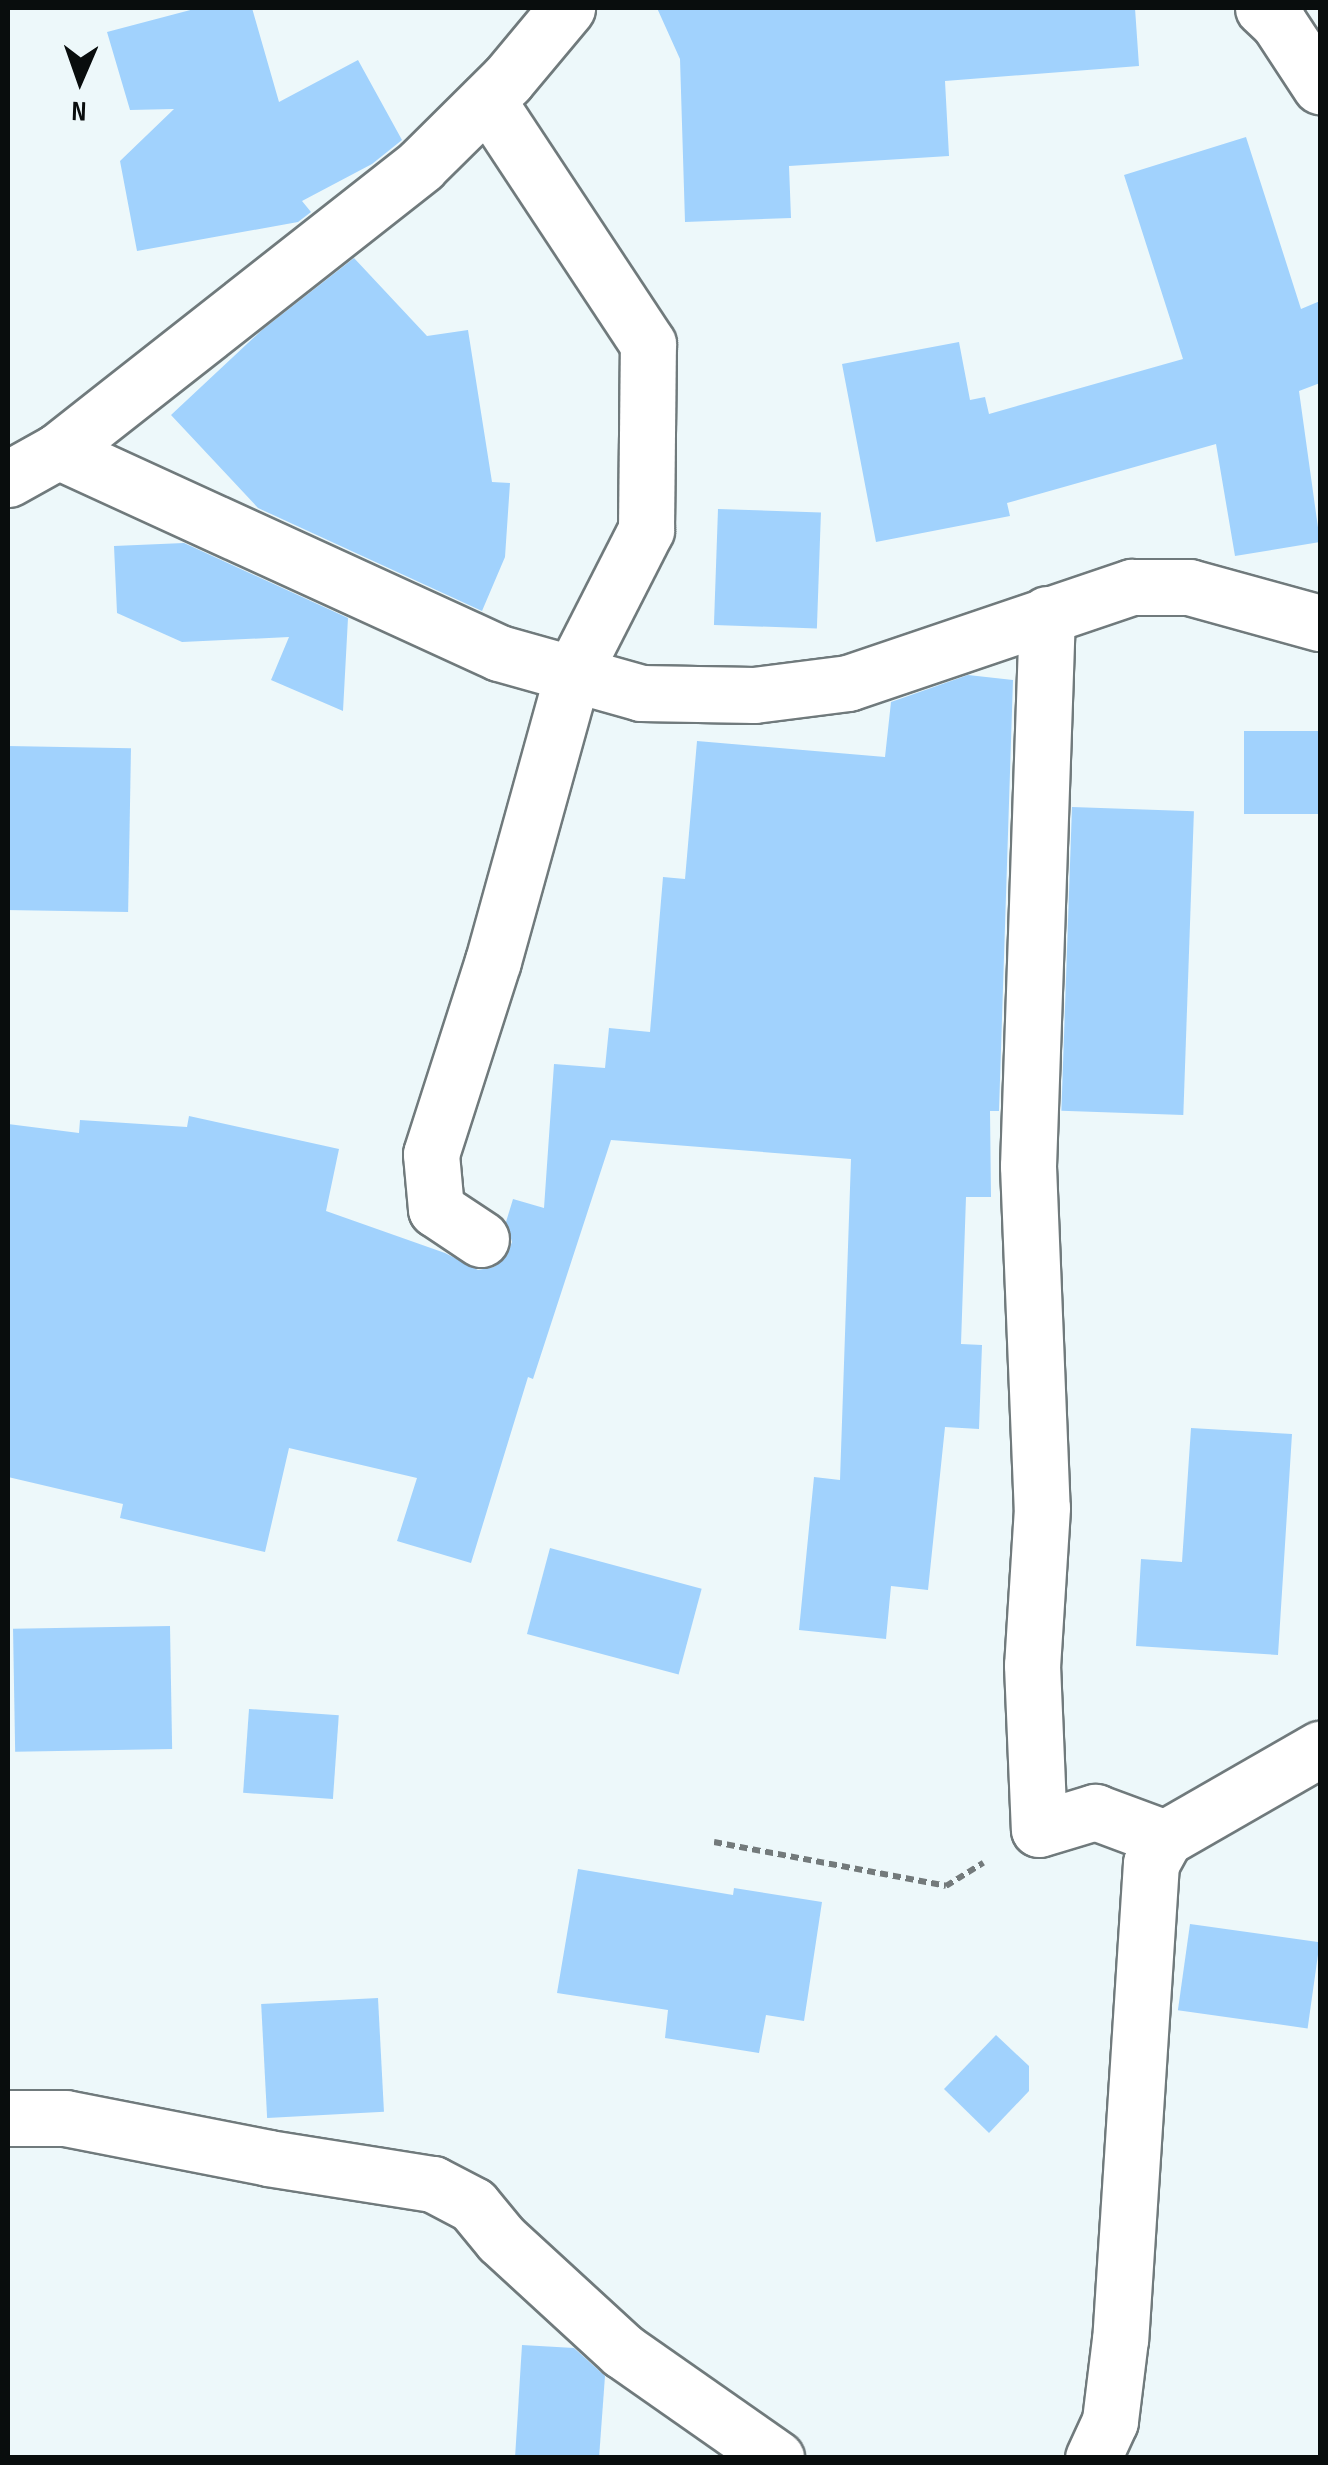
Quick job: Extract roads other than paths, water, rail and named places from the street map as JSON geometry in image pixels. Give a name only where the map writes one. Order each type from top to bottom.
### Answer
[{"type":"street","points":[[8,479],[58,451],[421,165],[488,100],[567,8]]},
{"type":"street","points":[[1272,12],[1320,86]]},
{"type":"street","points":[[481,1239],[436,1210],[432,1154],[493,961],[573,673],[646,530],[648,344],[488,100]]},
{"type":"street","points":[[58,451],[499,654],[641,693],[754,696],[848,683],[1132,587],[1189,587],[1320,624]]},
{"type":"street","points":[[1047,614],[1028,1166],[1042,1508],[1032,1665],[1040,1828],[1095,1812],[1165,1838]]},
{"type":"street","points":[[1093,2458],[1110,2421],[1120,2339],[1151,1863],[1165,1838],[1320,1749]]},
{"type":"street","points":[[8,2118],[65,2118],[268,2158],[433,2184],[473,2205],[501,2240],[623,2351],[776,2458]]}]
